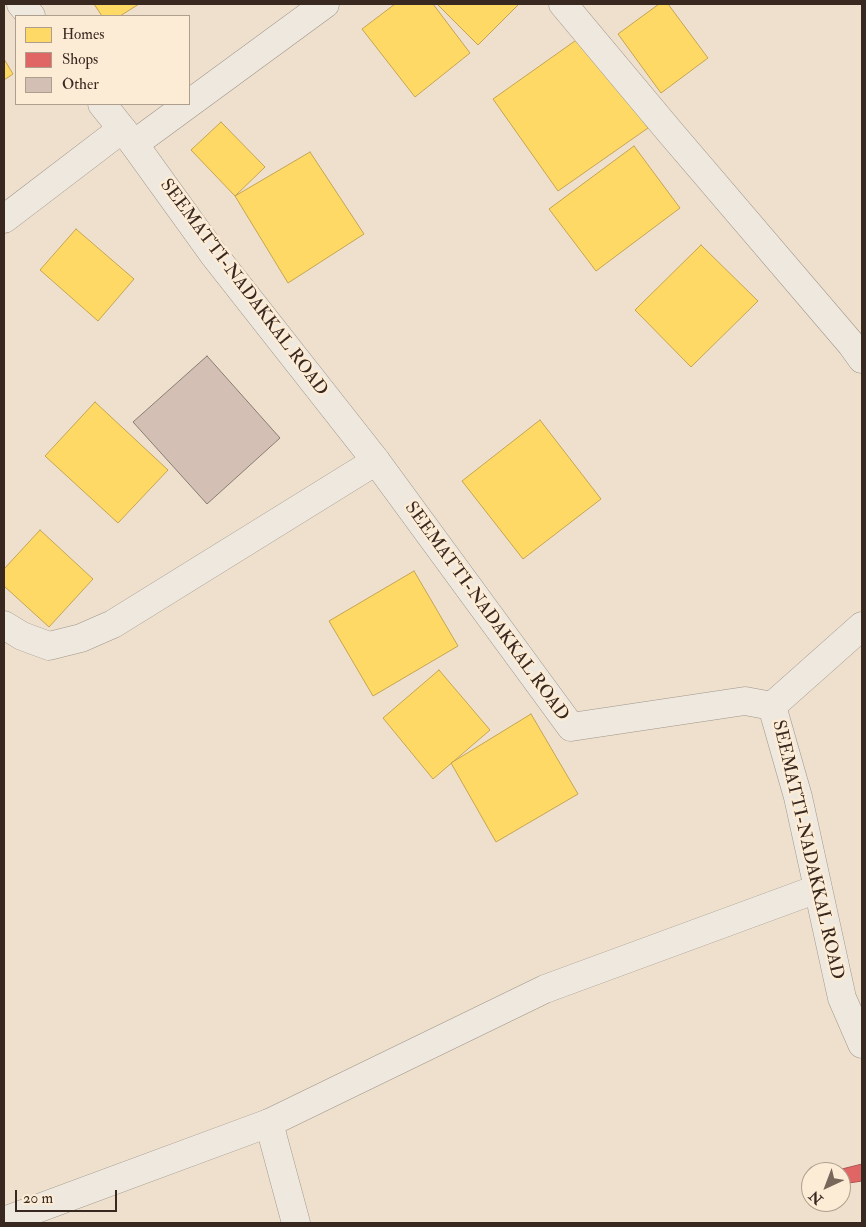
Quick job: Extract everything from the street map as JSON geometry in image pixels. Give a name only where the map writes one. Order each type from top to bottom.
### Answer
[{"type":"street","points":[[21,4],[30,15]]},
{"type":"street","points":[[190,94],[325,4]]},
{"type":"street","points":[[563,4],[862,359]]},
{"type":"street","name":"SEEMATTI-NADAKKAL ROAD","points":[[103,105],[128,136],[214,255],[376,461],[570,727],[745,701],[772,706],[798,797],[842,998],[862,1044]]},
{"type":"street","points":[[4,218],[174,105]]},
{"type":"street","points":[[4,625],[22,636],[48,646],[81,638],[113,624],[376,461]]},
{"type":"street","points":[[772,706],[862,626]]},
{"type":"street","points":[[4,1221],[269,1123],[545,989],[817,889]]},
{"type":"street","points":[[269,1123],[296,1223]]},
{"type":"building: Homes","points":[[94,4],[139,4],[122,15],[101,15]]},
{"type":"building: Homes","points":[[395,4],[433,4],[470,53],[415,97],[362,29]]},
{"type":"building: Homes","points":[[437,4],[519,4],[478,45]]},
{"type":"building: Homes","points":[[659,4],[668,4],[708,58],[661,93],[618,34]]},
{"type":"building: Homes","points":[[582,36],[648,128],[558,191],[493,99]]},
{"type":"building: Homes","points":[[4,59],[13,74],[4,80]]},
{"type":"building: Homes","points":[[221,122],[265,167],[235,196],[191,150]]},
{"type":"building: Homes","points":[[634,146],[680,208],[596,271],[549,209]]},
{"type":"building: Homes","points":[[310,152],[364,234],[288,283],[235,196]]},
{"type":"building: Homes","points":[[76,229],[134,279],[98,321],[40,270]]},
{"type":"building: Homes","points":[[701,245],[758,301],[691,367],[635,310]]},
{"type":"building: Homes","points":[[95,402],[168,470],[118,523],[45,456]]},
{"type":"building: Homes","points":[[540,420],[601,499],[523,559],[462,481]]},
{"type":"building: Homes","points":[[40,530],[93,579],[49,627],[4,586],[4,569]]},
{"type":"building: Homes","points":[[414,571],[458,646],[373,696],[329,621]]},
{"type":"building: Homes","points":[[439,670],[490,730],[433,779],[383,718]]},
{"type":"building: Homes","points":[[531,714],[578,794],[496,842],[451,763]]},
{"type":"building: Shops","points":[[862,1164],[862,1181],[851,1183],[851,1167]]},
{"type":"building: Other","points":[[207,356],[280,438],[207,504],[133,422]]}]
